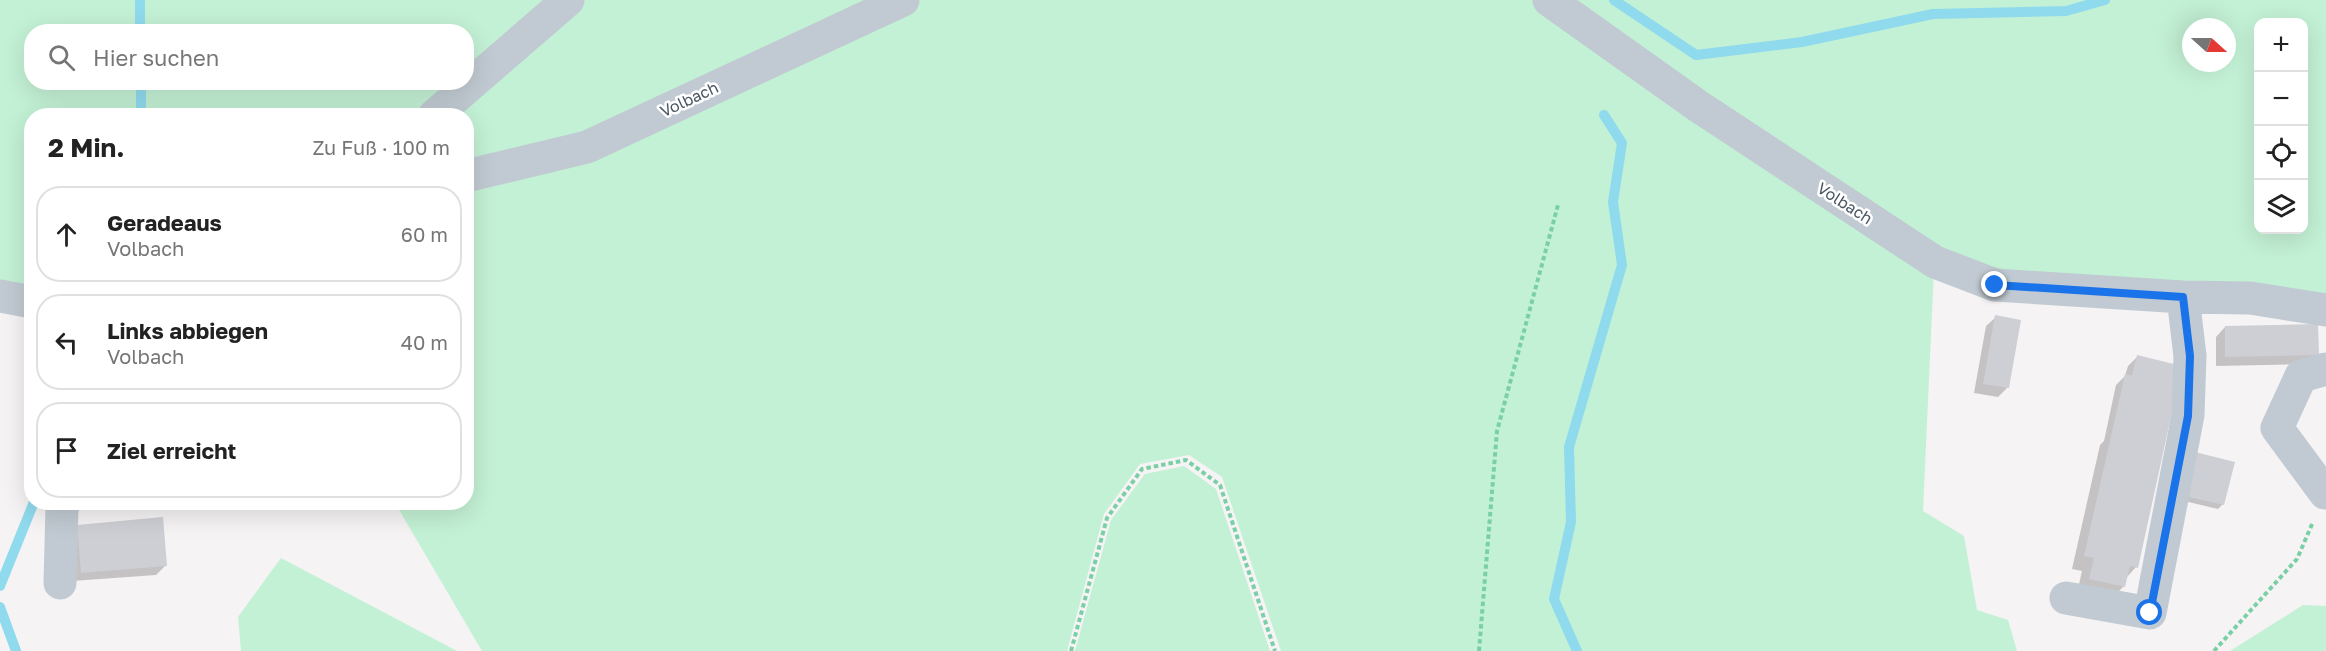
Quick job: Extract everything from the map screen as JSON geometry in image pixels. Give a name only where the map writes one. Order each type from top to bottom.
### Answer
[{"type":"street","points":[[474,82],[568,0]]},
{"type":"street","name":"Volbach","points":[[474,174],[587,147],[903,0]]},
{"type":"street","name":"Volbach","points":[[1549,0],[1698,106],[1935,262],[1995,285],[2183,297],[2250,298],[2326,310]]},
{"type":"street","points":[[444,108],[465,90]]},
{"type":"street","points":[[0,296],[24,300]]},
{"type":"street","points":[[2066,598],[2150,613],[2188,416],[2190,356],[2183,297]]},
{"type":"street","points":[[2325,493],[2277,428],[2301,376],[2326,369]]},
{"type":"street","points":[[60,583],[62,510]]},
{"type":"path","points":[[1479,651],[1497,431],[1558,205]]},
{"type":"path","points":[[1071,651],[1107,518],[1142,469],[1186,460],[1220,485],[1275,651]]},
{"type":"path","points":[[2214,651],[2297,559],[2325,493]]},
{"type":"green space","points":[[0,0],[559,0],[474,75],[474,24],[24,24],[24,90],[456,90],[434,108],[24,108],[24,295],[0,290]]},
{"type":"green space","points":[[578,0],[888,0],[583,140],[474,169],[474,108],[453,108]]},
{"type":"green space","points":[[914,0],[1544,0],[1934,269],[1923,511],[1964,536],[1977,610],[2008,620],[2017,651],[1281,651],[1222,477],[1189,455],[1140,464],[1104,514],[1067,651],[482,651],[399,510],[474,510],[474,178]]},
{"type":"green space","points":[[1558,0],[2326,0],[2326,303],[1994,278],[1939,252]]},
{"type":"green space","points":[[1184,466],[1216,489],[1270,651],[1075,651],[1111,520],[1145,474]]},
{"type":"green space","points":[[281,558],[457,651],[241,651],[238,617]]},
{"type":"green space","points":[[2303,605],[2326,606],[2326,651],[2230,651]]},
{"type":"building","points":[[1995,315],[2021,320],[2009,388],[1983,384]]},
{"type":"building","points":[[2318,324],[2319,355],[2225,357],[2225,326]]},
{"type":"building","points":[[2137,355],[2182,366],[2138,568],[2130,566],[2125,587],[2089,579],[2094,558],[2084,556],[2125,374],[2132,375]]},
{"type":"building","points":[[2195,452],[2235,462],[2224,505],[2184,496]]},
{"type":"building","points":[[163,517],[167,566],[81,573],[77,525]]},
{"type":"waterway","points":[[140,0],[140,24]]},
{"type":"waterway","points":[[1614,0],[1696,55],[1802,42],[1933,14],[2066,11],[2105,0]]},
{"type":"waterway","points":[[141,90],[141,108]]},
{"type":"waterway","points":[[1577,651],[1554,599],[1571,522],[1569,447],[1622,265],[1613,202],[1622,143],[1604,115]]},
{"type":"waterway","points":[[0,586],[31,510]]},
{"type":"waterway","points":[[0,607],[16,651]]},
{"type":"route","points":[[1995,285],[2183,297],[2190,356],[2188,416],[2150,613]]}]
